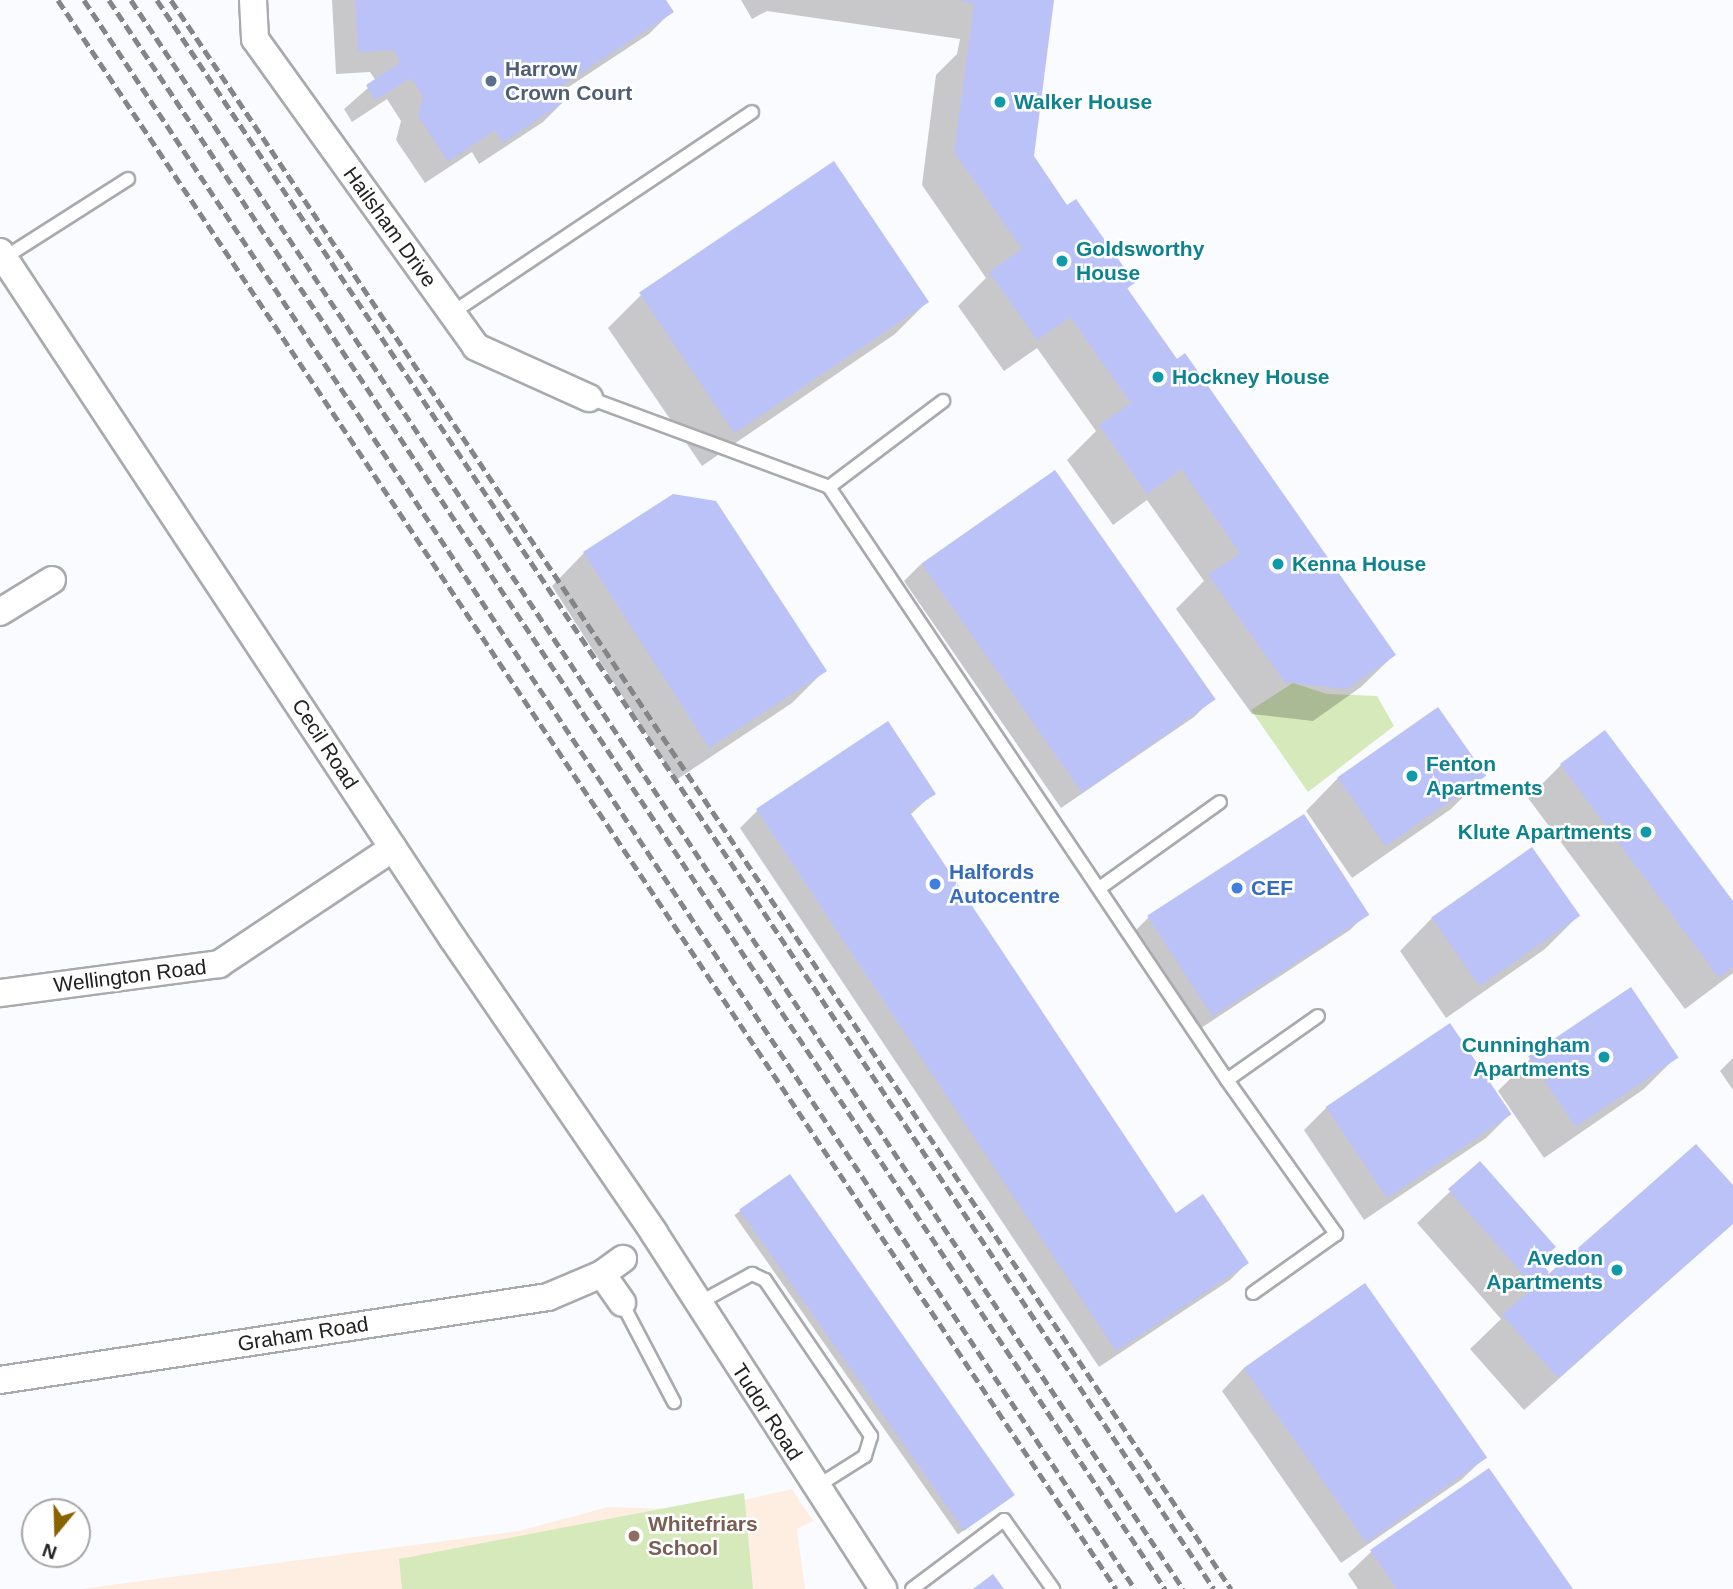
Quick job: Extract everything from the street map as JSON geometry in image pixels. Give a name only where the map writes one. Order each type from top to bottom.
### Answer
[{"type":"street","name":"Hailsham Drive","points":[[253,0],[255,39],[476,346],[589,398]]},
{"type":"street","name":"Cecil Road","points":[[2,255],[393,848],[654,1233]]},
{"type":"street","points":[[0,612],[52,580]]},
{"type":"street","name":"Wellington Road","points":[[0,993],[219,964],[393,848]]},
{"type":"street","name":"Tudor Road","points":[[654,1233],[696,1304],[883,1589]]},
{"type":"street","name":"Graham Road","points":[[0,1380],[535,1299],[602,1274],[623,1259]]},
{"type":"street","points":[[602,1274],[622,1303]]},
{"type":"lane","points":[[452,313],[752,112]]},
{"type":"lane","points":[[2,255],[128,179]]},
{"type":"lane","points":[[589,398],[829,487],[1101,887],[1227,1080],[1336,1234],[1253,1293]]},
{"type":"lane","points":[[829,487],[943,401]]},
{"type":"lane","points":[[1101,887],[1220,802]]},
{"type":"lane","points":[[1227,1080],[1318,1016]]},
{"type":"lane","points":[[696,1304],[752,1274],[765,1280],[871,1436],[865,1456],[816,1488]]},
{"type":"lane","points":[[622,1303],[674,1402]]},
{"type":"lane","points":[[912,1589],[1004,1520],[1053,1589]]},
{"type":"shaded area","name":"Whitefriars School","points":[[792,1489],[813,1521],[797,1529],[805,1589],[81,1589],[519,1531],[608,1507],[700,1510]]},
{"type":"green space","points":[[1293,683],[1327,694],[1377,696],[1394,726],[1308,792],[1251,710]]},
{"type":"green space","name":"Whitefriars School","points":[[744,1493],[753,1589],[402,1589],[399,1559]]},
{"type":"building","name":"Harrow Crown Court","points":[[355,0],[666,0],[674,12],[560,87],[568,99],[503,143],[495,130],[448,162],[418,116],[423,97],[411,78],[375,100],[366,85],[401,62],[393,50],[358,52]]},
{"type":"building","points":[[959,0],[1054,0],[1034,156],[1067,205],[1076,199],[1135,283],[1127,288],[1177,359],[1185,353],[1396,655],[1347,689],[1285,682],[1208,575],[1240,553],[1181,469],[1147,494],[1099,425],[1131,403],[1070,317],[1037,340],[989,272],[1022,249],[954,152],[974,4]]},
{"type":"building","points":[[834,161],[929,302],[734,433],[639,292]]},
{"type":"building","points":[[1055,470],[1216,699],[1082,793],[921,563]]},
{"type":"building","points":[[673,494],[716,501],[827,671],[709,748],[583,552]]},
{"type":"building","name":"Fenton Apartments","points":[[1438,707],[1486,776],[1385,846],[1337,778]]},
{"type":"building","points":[[888,721],[936,794],[909,811],[1176,1213],[1203,1194],[1249,1263],[1116,1351],[756,809]]},
{"type":"building","name":"Klute Apartments","points":[[1605,730],[1733,901],[1733,967],[1719,978],[1560,764]]},
{"type":"building","points":[[1304,814],[1369,915],[1213,1016],[1147,916]]},
{"type":"building","points":[[1532,847],[1580,916],[1479,986],[1431,918]]},
{"type":"building","name":"Cunningham Apartments","points":[[1631,987],[1679,1057],[1576,1127],[1528,1056]]},
{"type":"building","points":[[1450,1023],[1512,1114],[1387,1198],[1326,1107]]},
{"type":"building","name":"Avedon Apartments","points":[[1696,1144],[1733,1185],[1733,1224],[1558,1378],[1502,1315]]},
{"type":"building","points":[[1480,1161],[1556,1247],[1539,1261],[1549,1272],[1533,1286],[1448,1189]]},
{"type":"building","points":[[790,1174],[1015,1495],[964,1531],[739,1210]]},
{"type":"building","points":[[1365,1283],[1487,1457],[1366,1542],[1244,1368]]},
{"type":"building","points":[[1489,1468],[1573,1589],[1397,1589],[1370,1550]]},
{"type":"building","points":[[993,1574],[1004,1589],[973,1589]]},
{"type":"railway","points":[[58,0],[1116,1589]]},
{"type":"railway","points":[[84,0],[1135,1589]]},
{"type":"railway","points":[[109,0],[1165,1589]]},
{"type":"railway","points":[[131,0],[1183,1589]]},
{"type":"railway","points":[[157,0],[1214,1589]]},
{"type":"railway","points":[[171,0],[1231,1589]]},
{"type":"place","name":"Harrow Crown Court","points":[[491,81]]},
{"type":"place","name":"Walker House","points":[[1000,102]]},
{"type":"place","name":"Goldsworthy House","points":[[1062,261]]},
{"type":"place","name":"Hockney House","points":[[1158,377]]},
{"type":"place","name":"Kenna House","points":[[1278,564]]},
{"type":"place","name":"Fenton Apartments","points":[[1412,776]]},
{"type":"place","name":"Klute Apartments","points":[[1646,832]]},
{"type":"place","name":"Halfords Autocentre","points":[[935,884]]},
{"type":"place","name":"CEF","points":[[1237,888]]},
{"type":"place","name":"Cunningham Apartments","points":[[1604,1057]]},
{"type":"place","name":"Avedon Apartments","points":[[1617,1270]]},
{"type":"place","name":"Whitefriars School","points":[[634,1536]]}]
